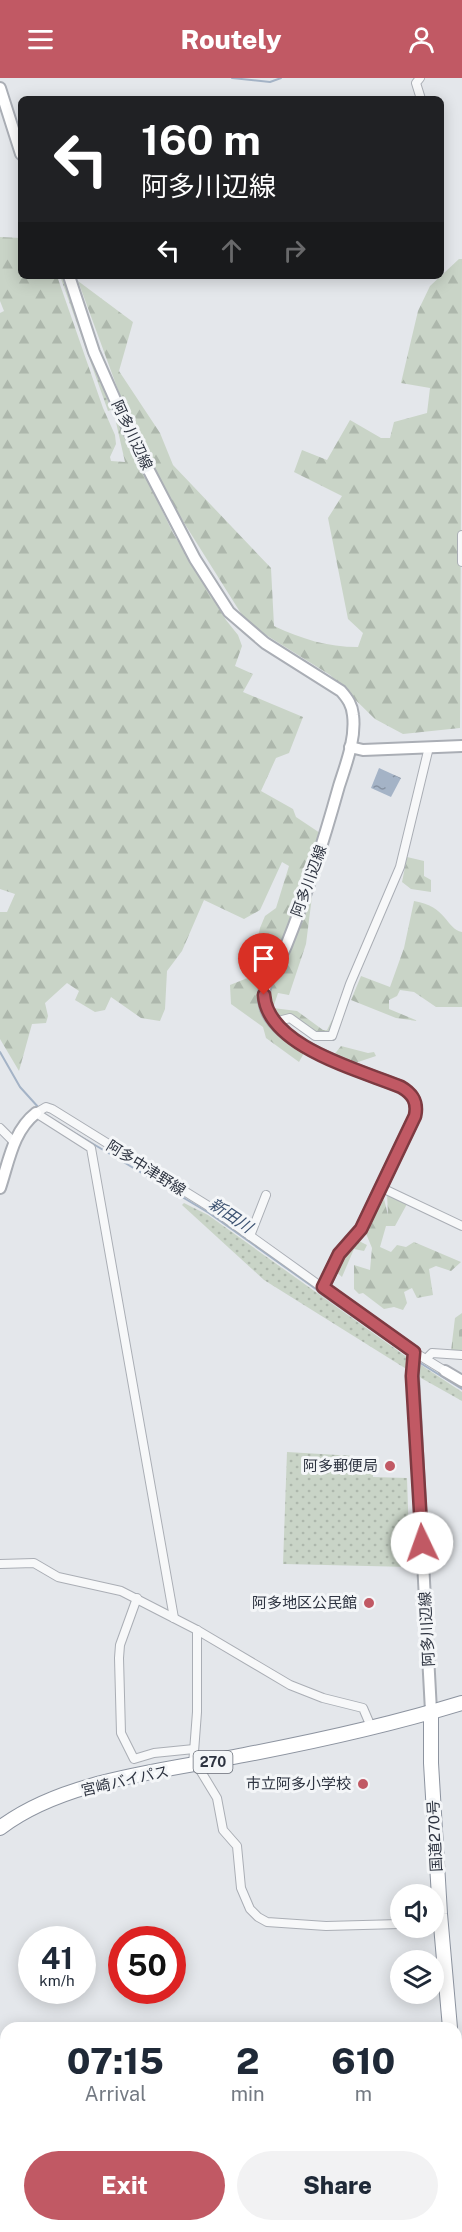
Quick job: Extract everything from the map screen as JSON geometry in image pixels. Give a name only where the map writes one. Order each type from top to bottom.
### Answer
[{"type":"highway","name":"270","points":[[431,1711],[462,1703]]},
{"type":"highway","name":"宮崎バイパス","points":[[0,1828],[31,1809],[68,1794],[195,1765],[372,1729],[431,1711]]},
{"type":"highway","name":"国道270号","points":[[431,1711],[436,1884]]},
{"type":"highway","name":"国道270号","points":[[439,1938],[449,2022]]},
{"type":"main road","points":[[0,88],[18,134]]},
{"type":"main road","name":"阿多川辺線","points":[[70,279],[94,352],[132,438],[195,559],[229,612],[265,643],[341,692],[350,701],[354,716],[351,747],[323,843],[285,948],[265,988],[266,1009],[274,1022]]},
{"type":"main road","points":[[351,747],[363,750],[462,746]]},
{"type":"main road","points":[[274,1022],[309,1050],[401,1087],[414,1098],[415,1116],[382,1188],[361,1229],[339,1254],[323,1287],[414,1356]]},
{"type":"main road","points":[[0,1188],[14,1142],[28,1119],[40,1111]]},
{"type":"main road","name":"阿多川辺線","points":[[414,1356],[431,1711]]},
{"type":"main road","points":[[445,1371],[462,1381]]},
{"type":"street","points":[[420,78],[416,83],[420,96]]},
{"type":"street","points":[[462,535],[462,562]]},
{"type":"street","points":[[274,1022],[290,1018],[315,1036],[332,1036],[346,1002],[350,984],[396,878],[429,747]]},
{"type":"street","name":"阿多中津野線","points":[[40,1111],[52,1109],[210,1207],[323,1287]]},
{"type":"street","points":[[40,1111],[91,1148],[174,1618]]},
{"type":"street","points":[[0,1128],[14,1142]]},
{"type":"street","points":[[382,1188],[462,1226]]},
{"type":"street","points":[[250,1236],[266,1195]]},
{"type":"street","points":[[426,1359],[432,1353],[462,1355]]},
{"type":"street","points":[[414,1356],[426,1359],[445,1371]]},
{"type":"street","points":[[0,1564],[34,1563],[58,1577],[102,1585],[136,1598],[306,1692],[363,1708],[372,1729]]},
{"type":"street","points":[[136,1598],[120,1645],[121,1733],[134,1759],[154,1753],[194,1749]]},
{"type":"street","points":[[197,1630],[195,1765],[217,1798],[223,1830],[237,1846],[241,1888],[250,1909],[267,1922],[327,1926],[390,1924]]},
{"type":"green space","points":[[0,237],[18,238],[18,279],[58,279],[103,408],[115,435],[116,444],[110,457],[111,461],[125,462],[113,409],[173,533],[226,620],[238,635],[242,646],[235,666],[253,674],[243,692],[303,717],[289,753],[276,758],[261,791],[293,809],[296,817],[320,833],[306,944],[289,995],[278,993],[273,1008],[297,1011],[323,1030],[327,1030],[332,1020],[335,1022],[330,1035],[314,1031],[291,1015],[275,1017],[272,1026],[304,1053],[299,1062],[266,1038],[263,1027],[231,1004],[230,985],[250,977],[260,928],[265,916],[276,908],[289,866],[282,862],[260,910],[244,919],[204,900],[182,951],[167,971],[165,1009],[160,1021],[141,1018],[111,997],[105,1010],[95,1012],[75,1000],[79,991],[67,983],[45,1003],[48,1016],[46,1023],[32,1024],[19,1071],[0,1039],[0,912],[7,912],[15,894],[0,889],[0,313],[4,311],[0,301]]},
{"type":"green space","points":[[459,259],[462,259],[460,728],[403,734],[375,719],[330,675],[247,623],[159,483],[125,409],[78,281],[133,322],[119,371],[160,433],[173,465],[271,568],[274,626],[315,641],[336,646],[358,647],[363,633],[348,619],[328,518],[342,496],[294,472],[302,450],[327,460],[350,420],[381,438],[390,438],[394,422],[427,413],[430,388],[401,383],[418,311],[430,286],[438,279],[444,279],[444,273]]},
{"type":"green space","points":[[61,279],[67,279],[111,410],[108,411]]},
{"type":"green space","points":[[407,857],[424,861],[424,876],[431,880],[431,892],[411,889],[402,882]]},
{"type":"green space","points":[[414,901],[433,908],[452,927],[462,932],[462,1007],[436,1007],[414,992],[400,990],[397,996],[389,1000],[389,1009],[418,1021],[396,1018],[351,1000],[361,976],[390,987],[404,948]]},
{"type":"green space","points":[[341,1046],[368,1053],[374,1052],[376,1056],[355,1063],[333,1056]]},
{"type":"green space","points":[[387,1193],[407,1204],[395,1226],[386,1226],[380,1247],[391,1252],[397,1245],[406,1247],[414,1242],[461,1262],[451,1271],[436,1266],[429,1269],[433,1295],[417,1298],[412,1288],[404,1292],[407,1303],[403,1310],[394,1307],[384,1309],[354,1289],[354,1265],[370,1270],[372,1248],[365,1231],[384,1199],[388,1215]]},
{"type":"green space","points":[[184,1203],[208,1215],[408,1358],[408,1370],[264,1280],[182,1205]]},
{"type":"green space","points":[[357,1240],[367,1245],[364,1251],[354,1249],[342,1277],[334,1270],[342,1255]]},
{"type":"green space","points":[[462,1313],[462,1352],[451,1351],[455,1318]]},
{"type":"green space","points":[[418,1363],[462,1392],[462,1401],[421,1378],[417,1372]]},
{"type":"green space","points":[[287,1452],[372,1457],[373,1477],[407,1478],[410,1567],[283,1564]]},
{"type":"water","points":[[379,768],[401,778],[391,797],[371,788]]},
{"type":"waterway","points":[[232,78],[270,82],[281,78]]},
{"type":"waterway","name":"新田川","points":[[0,1052],[20,1087],[39,1108]]},
{"type":"waterway","name":"新田川","points":[[58,1123],[209,1213],[361,1321]]},
{"type":"waterway","name":"新田川","points":[[396,1345],[410,1356]]},
{"type":"waterway","name":"新田川","points":[[417,1361],[462,1389]]},
{"type":"place","name":"阿多郵便局","points":[[390,1466]]},
{"type":"place","name":"阿多地区公民館","points":[[369,1603]]},
{"type":"place","name":"市立阿多小学校","points":[[363,1784]]},
{"type":"route","points":[[264,995],[266,1009],[274,1022],[309,1050],[401,1087],[414,1098],[415,1116],[382,1188],[361,1229],[339,1254],[323,1287],[414,1352],[412,1376],[422,1543]]}]
